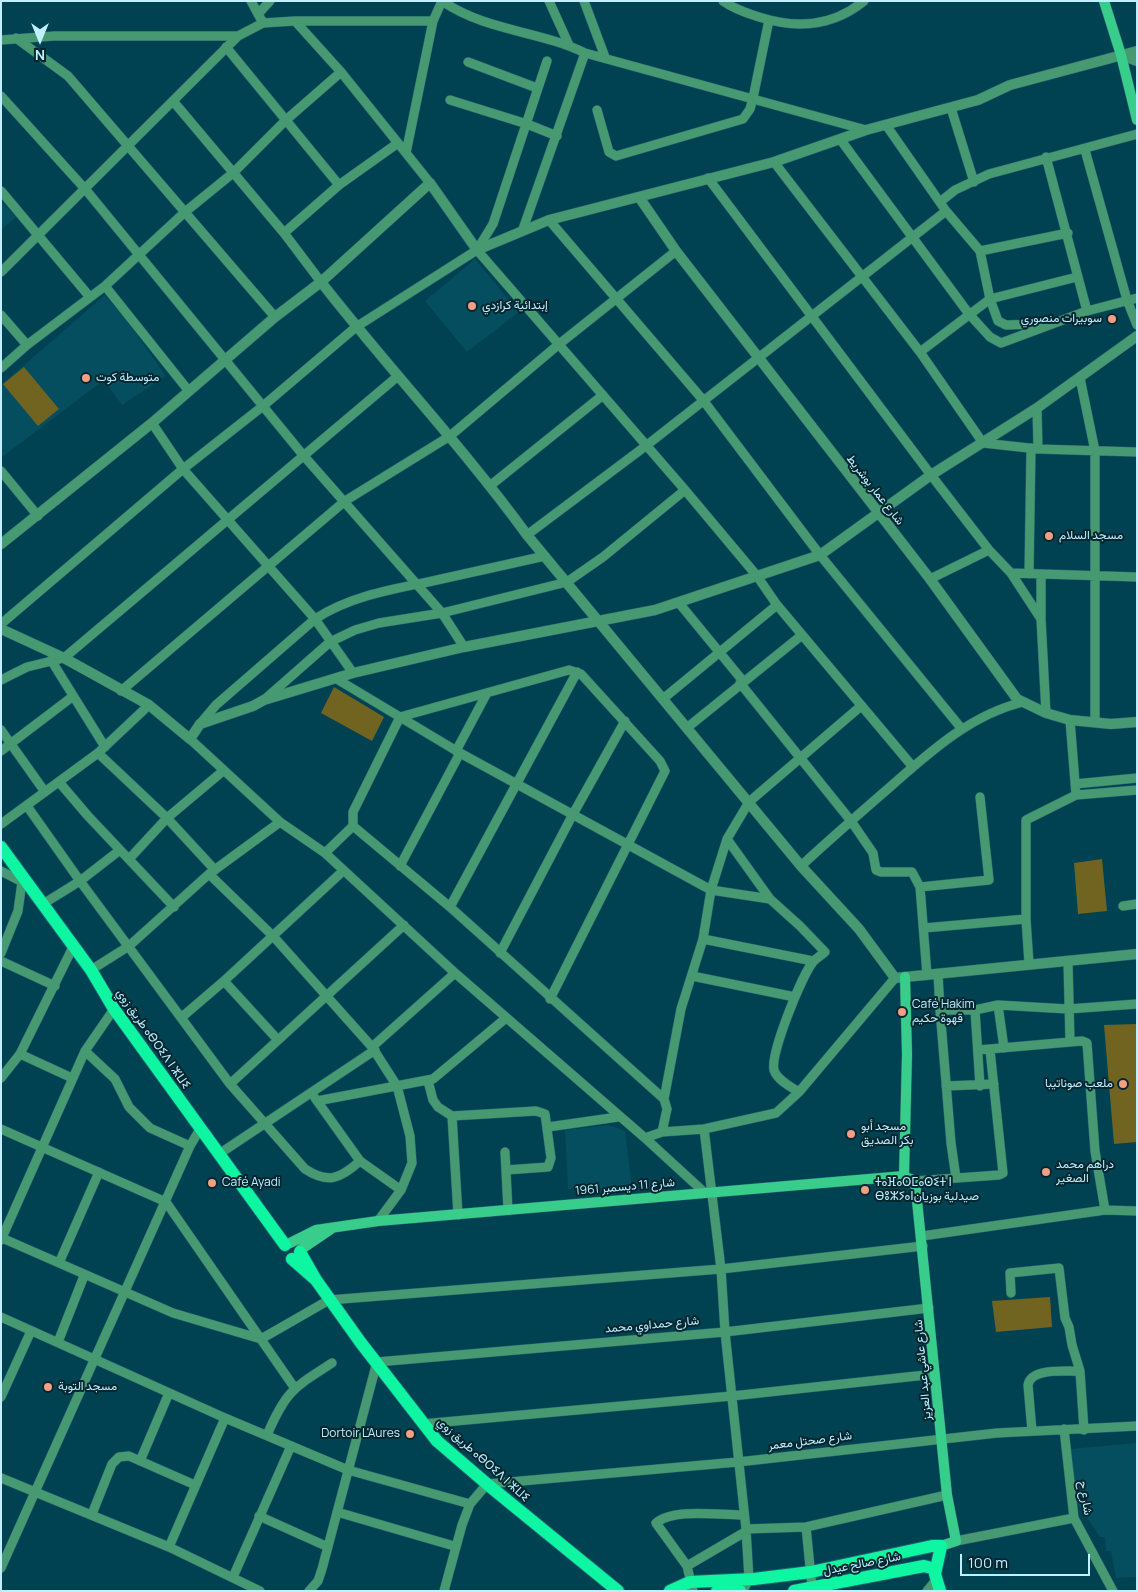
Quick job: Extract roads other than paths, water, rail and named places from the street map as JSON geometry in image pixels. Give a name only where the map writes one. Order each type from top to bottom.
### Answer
[{"type":"main road","points":[[1104,1],[1135,101],[1137,120]]},
{"type":"main road","name":"طريق زوي ⴰⴱⵔⵉⴷ ⵏ ⵣⵡⵉ","points":[[1,847],[25,884],[43,904],[91,970],[114,1009],[200,1128],[316,1280],[422,1424],[437,1441],[486,1484],[618,1591]]},
{"type":"main road","points":[[900,978],[907,1054],[904,1176]]},
{"type":"main road","name":"شارع 11 ديسمبر 1961","points":[[293,1250],[336,1226],[378,1220],[458,1215],[904,1176],[915,1181]]},
{"type":"main road","name":"شارع عاشي عبد العزيز","points":[[915,1181],[930,1308],[947,1495],[956,1541]]},
{"type":"main road","points":[[670,1591],[691,1586],[811,1572],[920,1548],[940,1546],[956,1541]]},
{"type":"main road","points":[[937,1580],[940,1546]]},
{"type":"main road","name":"شارع صالح عيدل","points":[[794,1591],[924,1566],[937,1580]]},
{"type":"main road","points":[[717,1591],[741,1591]]},
{"type":"street","points":[[251,1],[263,23]]},
{"type":"street","points":[[258,14],[270,1]]},
{"type":"street","points":[[406,153],[433,21],[442,1],[469,18],[568,45],[585,53],[866,130]]},
{"type":"street","points":[[549,1],[568,45]]},
{"type":"street","points":[[584,1],[605,57]]},
{"type":"street","points":[[723,1],[744,12],[769,20],[804,25],[840,18],[864,1]]},
{"type":"street","points":[[598,110],[606,147],[609,152],[616,156],[743,119],[750,109],[753,98],[769,20]]},
{"type":"street","points":[[1,272],[86,190],[238,36],[263,23],[295,21],[433,21]]},
{"type":"street","points":[[295,21],[342,72],[430,183],[477,250],[686,490],[757,576],[777,605],[913,767]]},
{"type":"street","points":[[1,40],[16,38],[238,36]]},
{"type":"street","points":[[16,38],[68,76],[130,145],[275,317]]},
{"type":"street","points":[[226,47],[339,185]]},
{"type":"street","points":[[1,624],[183,469],[263,406],[356,327],[477,250],[549,220],[774,162],[866,130],[978,100],[1010,85],[1137,51]]},
{"type":"street","points":[[524,229],[585,53]]},
{"type":"street","points":[[1121,55],[1137,62]]},
{"type":"street","points":[[477,250],[494,224],[547,61]]},
{"type":"street","points":[[468,62],[537,88]]},
{"type":"street","points":[[1,368],[89,296],[105,286],[185,212],[233,173],[286,120],[342,72]]},
{"type":"street","points":[[1,96],[86,190],[303,455],[442,613],[464,647]]},
{"type":"street","points":[[450,100],[527,124],[557,136]]},
{"type":"street","points":[[173,101],[284,233],[356,327],[491,485],[527,535],[597,620],[664,698],[801,866],[859,928],[900,978]]},
{"type":"street","points":[[951,108],[974,182]]},
{"type":"street","points":[[886,125],[946,211],[980,252],[990,299],[998,321],[1002,324],[1028,325],[1058,320]]},
{"type":"street","points":[[940,202],[955,190],[989,174],[1046,157],[1085,150],[1137,134]]},
{"type":"street","points":[[840,139],[969,314],[990,337],[1001,343]]},
{"type":"street","points":[[284,233],[339,185],[398,143]]},
{"type":"street","points":[[1085,150],[1127,300],[1137,325]]},
{"type":"street","points":[[1046,157],[1068,233],[1077,277],[1087,311]]},
{"type":"street","points":[[774,162],[920,352],[983,443],[1035,448],[1137,452]]},
{"type":"street","points":[[708,178],[810,317],[930,474],[989,550],[1011,573],[1041,619]]},
{"type":"street","points":[[1,544],[152,423],[275,317],[321,282],[430,183]]},
{"type":"street","points":[[1,191],[89,296]]},
{"type":"street","name":"شارع عمار بوشريط","points":[[639,197],[676,252],[930,579],[1017,699],[1046,713],[1070,720],[1111,724],[1137,722]]},
{"type":"street","points":[[527,535],[648,445],[946,211]]},
{"type":"street","points":[[549,220],[703,400],[820,555],[961,728]]},
{"type":"street","points":[[980,252],[1068,233]]},
{"type":"street","points":[[121,691],[345,501],[450,436],[558,345],[676,252]]},
{"type":"street","points":[[920,352],[990,299],[1077,277]]},
{"type":"street","points":[[105,286],[188,390]]},
{"type":"street","points":[[1001,343],[1058,320],[1137,298]]},
{"type":"street","points":[[1,315],[27,345]]},
{"type":"street","points":[[1001,343],[1002,324]]},
{"type":"street","points":[[200,724],[264,700],[353,673],[464,647],[624,616],[680,603],[820,555],[930,474],[1037,408],[1137,336]]},
{"type":"street","points":[[1,680],[27,667],[64,658],[398,376]]},
{"type":"street","points":[[1080,378],[1096,451],[1094,577],[1095,721]]},
{"type":"street","points":[[491,485],[603,395]]},
{"type":"street","points":[[1029,574],[1037,408]]},
{"type":"street","points":[[152,423],[183,469],[315,619],[353,673]]},
{"type":"street","points":[[1,471],[38,516]]},
{"type":"street","points":[[264,700],[330,642],[364,627],[442,613],[567,582],[603,557],[686,490]]},
{"type":"street","points":[[930,579],[989,550]]},
{"type":"street","points":[[190,739],[216,705],[315,619],[352,600],[545,556]]},
{"type":"street","points":[[1011,573],[1137,577]]},
{"type":"street","points":[[1041,574],[1041,619],[1046,713]]},
{"type":"street","points":[[680,603],[720,652],[800,758],[851,820],[873,853],[876,870],[881,872],[912,872],[920,888],[924,928],[940,1010],[956,1178]]},
{"type":"street","points":[[664,698],[777,605]]},
{"type":"street","points":[[1,629],[64,658],[149,705],[190,739],[280,822],[325,853],[455,973],[708,1193]]},
{"type":"street","points":[[688,727],[802,635]]},
{"type":"street","points":[[51,660],[101,750],[167,818],[212,872],[273,936],[373,1048],[397,1086],[410,1136],[413,1156],[409,1172],[401,1190],[378,1220]]},
{"type":"street","points":[[550,999],[629,846],[665,771],[660,761],[586,678],[577,672],[569,670],[430,707],[400,717],[353,812],[351,821],[353,826],[450,907],[550,999],[664,1099]]},
{"type":"street","points":[[450,907],[577,672]]},
{"type":"street","points":[[335,678],[458,752],[572,816],[711,890],[770,899]]},
{"type":"street","points":[[400,866],[487,693]]},
{"type":"street","points":[[1,751],[72,697]]},
{"type":"street","points":[[801,866],[851,820],[961,728],[1003,707],[1023,702]]},
{"type":"street","points":[[1,824],[101,750],[149,705]]},
{"type":"street","points":[[662,1132],[667,1110],[664,1099],[681,1009],[703,939],[711,890],[727,839],[749,802],[861,706]]},
{"type":"street","points":[[1070,720],[1076,795]]},
{"type":"street","points":[[500,953],[572,816],[625,721]]},
{"type":"street","points":[[1,730],[45,792]]},
{"type":"street","points":[[130,858],[167,818],[223,771]]},
{"type":"street","points":[[1075,784],[1137,778]]},
{"type":"street","points":[[59,782],[174,907]]},
{"type":"street","points":[[1029,964],[1026,920],[1026,820],[1076,795],[1137,790]]},
{"type":"street","points":[[920,888],[989,880],[980,797]]},
{"type":"street","points":[[27,806],[230,1084],[305,1169],[315,1176],[326,1179],[337,1178],[346,1174],[360,1161]]},
{"type":"street","points":[[91,970],[129,946],[212,872],[280,822]]},
{"type":"street","points":[[325,853],[353,826]]},
{"type":"street","points":[[727,839],[770,899],[825,952],[813,961],[795,997],[775,1054],[774,1068],[782,1080],[799,1092]]},
{"type":"street","points":[[43,904],[80,881],[120,850]]},
{"type":"street","points":[[1,864],[5,873],[25,884],[18,911],[1,953]]},
{"type":"street","points":[[182,1017],[344,871]]},
{"type":"street","points":[[1123,906],[1137,904]]},
{"type":"street","points":[[924,928],[1026,920]]},
{"type":"street","points":[[230,1084],[404,925]]},
{"type":"street","points":[[703,939],[813,961]]},
{"type":"street","points":[[1,1078],[20,1054],[73,947]]},
{"type":"street","points":[[646,1138],[662,1132],[704,1129],[769,1116],[783,1108],[900,978],[1137,954]]},
{"type":"street","points":[[1,961],[55,986]]},
{"type":"street","points":[[1068,962],[1070,1042]]},
{"type":"street","points":[[219,1154],[264,1123],[314,1097],[373,1048],[455,973]]},
{"type":"street","points":[[692,976],[795,997]]},
{"type":"street","points":[[224,981],[278,1040]]},
{"type":"street","points":[[940,1010],[975,1010],[998,1005],[1068,1009],[1137,1004]]},
{"type":"street","points":[[998,1005],[1004,1048]]},
{"type":"street","points":[[114,1009],[104,1020],[85,1051],[2,1239],[173,1313],[262,1339],[329,1300],[721,1269],[922,1241],[1105,1210],[1137,1211]]},
{"type":"street","points":[[975,1010],[980,1086]]},
{"type":"street","points":[[314,1097],[397,1086],[428,1080],[438,1076],[506,1018]]},
{"type":"street","points":[[978,1050],[1082,1041],[1087,1046],[1094,1151],[1105,1210]]},
{"type":"street","points":[[915,1181],[999,1175],[1003,1173],[990,1050]]},
{"type":"street","points":[[85,1051],[115,1079],[129,1107],[146,1124],[160,1134],[190,1146]]},
{"type":"street","points":[[20,1054],[72,1078]]},
{"type":"street","points":[[428,1080],[433,1100],[438,1107],[452,1116],[536,1111],[545,1114],[551,1158],[548,1167],[506,1170]]},
{"type":"street","points":[[946,1086],[994,1084]]},
{"type":"street","points":[[314,1097],[360,1161],[401,1190]]},
{"type":"street","points":[[452,1116],[458,1215]]},
{"type":"street","points":[[548,1127],[618,1116]]},
{"type":"street","points":[[1,1568],[190,1146],[200,1128]]},
{"type":"street","points":[[1,1129],[166,1202],[294,1387]]},
{"type":"street","points":[[704,1129],[708,1193],[721,1269],[725,1332],[745,1530],[748,1579],[741,1591]]},
{"type":"street","points":[[505,1152],[508,1210]]},
{"type":"street","points":[[59,1263],[99,1172]]},
{"type":"street","points":[[1011,1293],[1010,1273],[1059,1268],[1065,1318],[1080,1371],[1084,1430]]},
{"type":"street","points":[[58,1342],[84,1276]]},
{"type":"street","name":"شارع حمداوي محمد","points":[[377,1362],[725,1332],[930,1308]]},
{"type":"street","points":[[1,1317],[225,1418],[348,1470],[470,1504]]},
{"type":"street","points":[[1,1397],[31,1330]]},
{"type":"street","points":[[309,1591],[318,1581],[377,1362]]},
{"type":"street","points":[[267,1435],[280,1405],[294,1387],[332,1363]]},
{"type":"street","points":[[1032,1431],[1028,1385],[1031,1378],[1038,1374],[1080,1371]]},
{"type":"street","points":[[422,1424],[732,1396],[935,1374]]},
{"type":"street","points":[[140,1461],[169,1393]]},
{"type":"street","points":[[169,1547],[225,1418]]},
{"type":"street","name":"شارع صحتل معمر","points":[[486,1484],[738,1462],[942,1439],[1032,1431],[1137,1426]]},
{"type":"street","name":"شارع ح","points":[[1064,1429],[1074,1518],[1113,1591]]},
{"type":"street","points":[[232,1577],[291,1446]]},
{"type":"street","points":[[92,1514],[115,1460],[124,1456],[195,1485]]},
{"type":"street","points":[[1,1478],[36,1490],[169,1547],[260,1591]]},
{"type":"street","points":[[444,1591],[454,1546],[470,1504],[486,1484]]},
{"type":"street","points":[[687,1566],[745,1530],[806,1528],[947,1495]]},
{"type":"street","points":[[337,1512],[454,1546]]},
{"type":"street","points":[[691,1586],[687,1566],[656,1522],[664,1516],[678,1514],[743,1515]]},
{"type":"street","points":[[259,1516],[328,1547]]},
{"type":"street","points":[[956,1541],[1074,1518]]},
{"type":"street","points":[[806,1528],[812,1587]]},
{"type":"street","points":[[927,1591],[937,1580]]},
{"type":"place","name":"إبتدائية كرازدي","points":[[472,306]]},
{"type":"place","name":"سوبيرات منصوري","points":[[1112,319]]},
{"type":"place","name":"متوسطة كوت","points":[[86,378]]},
{"type":"place","name":"مسجد السلام","points":[[1049,536]]},
{"type":"place","name":"Café Hakim قهوة حكيم","points":[[902,1012]]},
{"type":"place","name":"ملعب صوناتيبا","points":[[1123,1084]]},
{"type":"place","name":"مسجد أبو بكر الصديق","points":[[851,1134]]},
{"type":"place","name":"دراهم محمد الصغير","points":[[1046,1172]]},
{"type":"place","name":"Café Ayadi","points":[[212,1183]]},
{"type":"place","name":"ⵜⴰⴼⴰⵔⵎⴰⵙⵉⵜ ⵏ ⴱⵓⵣⵢⴰⵏصيدلية بوزيان","points":[[865,1190]]},
{"type":"place","name":"مسجد التوبة","points":[[48,1387]]},
{"type":"place","name":"Dortoir L'Aures","points":[[410,1434]]}]
